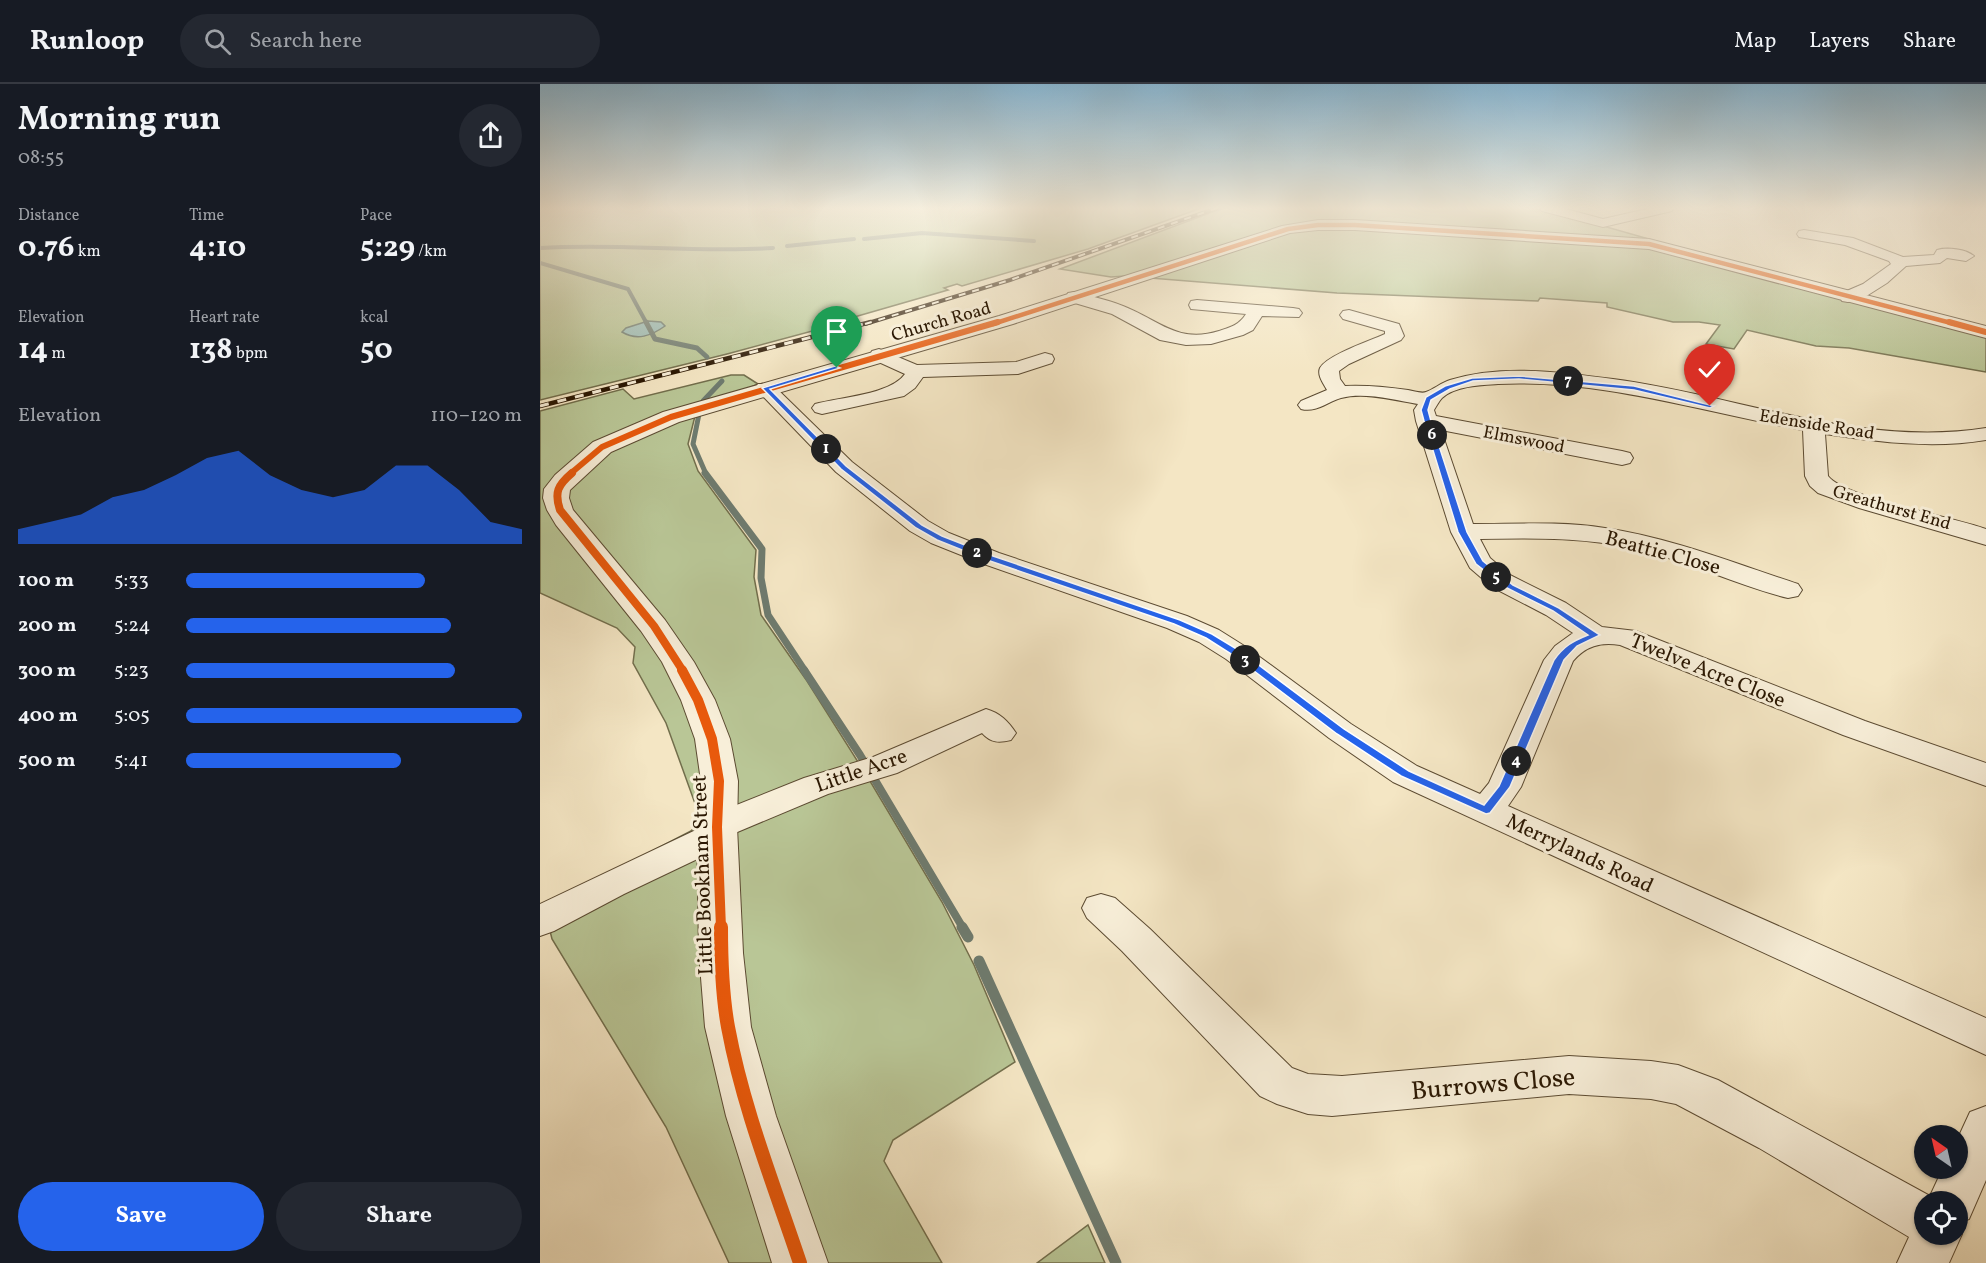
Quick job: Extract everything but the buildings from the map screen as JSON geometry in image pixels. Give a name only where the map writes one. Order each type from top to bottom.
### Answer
[{"type":"street","name":"Church Road","points":[[645,427],[695,408],[1006,320],[1181,263]]},
{"type":"street","name":"Church Road","points":[[1720,263],[1986,332]]},
{"type":"street","points":[[1848,297],[1858,294],[1889,274],[1899,265],[1898,263]]},
{"type":"street","points":[[1074,297],[1118,310],[1166,336],[1186,340],[1211,339],[1237,331],[1247,326],[1257,310]]},
{"type":"street","points":[[1197,305],[1293,313]]},
{"type":"street","points":[[1339,392],[1330,379],[1329,369],[1342,360],[1395,336],[1393,328],[1349,315]]},
{"type":"street","points":[[879,355],[907,369],[917,371],[969,363],[1018,368],[1045,359]]},
{"type":"street","points":[[822,408],[897,392],[908,384],[917,371]]},
{"type":"street","name":"Edenside Road","points":[[1428,399],[1448,387],[1472,380],[1536,378],[1634,388],[1814,426],[1936,439],[1969,438],[1986,434]]},
{"type":"street","name":"Merrylands Road","points":[[765,388],[844,467],[919,526],[940,538],[990,558],[1155,614],[1209,636],[1236,653],[1379,758],[1405,774],[1986,1036]]},
{"type":"street","points":[[1308,405],[1339,392],[1372,391],[1428,399],[1424,410],[1427,421],[1462,532],[1479,562],[1492,575],[1567,616],[1595,635]]},
{"type":"street","name":"Elmswood","points":[[1427,421],[1622,458]]},
{"type":"street","name":"Greathurst End","points":[[1814,426],[1816,475],[1819,483],[1824,487],[1860,502],[1945,523],[1986,537]]},
{"type":"street","name":"Little Bookham Street","points":[[645,427],[591,455],[549,489],[556,498],[560,510],[659,633],[692,682],[715,750],[721,802],[718,830],[728,1026],[765,1156],[800,1263]]},
{"type":"street","name":"Beattie Close","points":[[1462,532],[1576,532],[1626,538],[1788,590]]},
{"type":"street","name":"Twelve Acre Close","points":[[1595,635],[1610,634],[1639,641],[1854,728],[1986,775]]},
{"type":"street","points":[[1486,810],[1504,787],[1559,660],[1574,644],[1595,635]]},
{"type":"street","name":"Little Acre","points":[[540,921],[718,830],[804,790],[872,769],[986,719],[1000,733]]},
{"type":"street","name":"Burrows Close","points":[[1101,908],[1136,940],[1276,1082],[1296,1093],[1342,1096],[1593,1075],[1651,1080],[1677,1085],[1728,1107],[1914,1213]]},
{"type":"street","points":[[1957,1191],[1986,1126]]},
{"type":"street","points":[[1923,1263],[1932,1245]]},
{"type":"green space","points":[[540,263],[1040,263],[962,286],[957,284],[944,288],[948,290],[830,324],[831,326],[540,400]]},
{"type":"green space","points":[[1076,263],[1733,263],[1986,335],[1986,372],[1849,348],[1816,346],[1747,330],[1734,349],[1706,344],[1720,325],[1673,322],[1607,307],[1607,303],[1540,298],[1538,301],[1337,293],[1125,276],[1111,277],[1060,269]]},
{"type":"green space","points":[[731,375],[744,375],[758,384],[696,412],[688,444],[698,471],[756,550],[754,577],[761,615],[807,681],[942,902],[974,965],[1015,1062],[893,1140],[884,1161],[942,1263],[729,1263],[666,1127],[552,939],[544,907],[691,831],[701,820],[666,723],[633,663],[635,647],[617,628],[540,593],[540,411],[623,389],[634,399]]},
{"type":"green space","points":[[1088,1225],[1105,1263],[1037,1263]]},
{"type":"water","points":[[648,321],[661,322],[665,326],[639,337],[622,332],[626,328]]},
{"type":"waterway","points":[[540,263],[628,289],[647,324]]},
{"type":"waterway","points":[[646,322],[655,339],[697,348],[707,357]]},
{"type":"waterway","points":[[703,401],[722,381]]},
{"type":"waterway","points":[[699,414],[693,444],[706,474]]},
{"type":"waterway","points":[[705,473],[762,549],[761,578],[768,615],[805,671]]},
{"type":"waterway","points":[[804,670],[860,755],[963,928]]},
{"type":"waterway","points":[[962,927],[968,937]]},
{"type":"waterway","points":[[979,961],[1116,1263]]},
{"type":"railway","points":[[865,324],[1059,263]]},
{"type":"railway","points":[[540,406],[871,322]]},
{"type":"cycle path","points":[[800,1263],[751,1116],[728,1027],[721,953],[717,827],[719,781],[712,739],[698,700],[678,662],[654,626],[570,525],[560,510],[556,498],[557,489],[564,480],[602,447],[671,417],[1006,320],[1183,263]]},
{"type":"cycle path","points":[[1722,263],[1986,332]]},
{"type":"route","points":[[837,368],[765,388],[844,467],[870,490],[919,526],[940,538],[990,558],[1111,598],[1209,636],[1236,653],[1340,731],[1405,774],[1486,810],[1504,787],[1559,660],[1574,644],[1595,635],[1556,609],[1492,575],[1479,562],[1462,532],[1427,421],[1425,404],[1428,399],[1448,387],[1472,380],[1536,378],[1634,388],[1710,406]]}]
